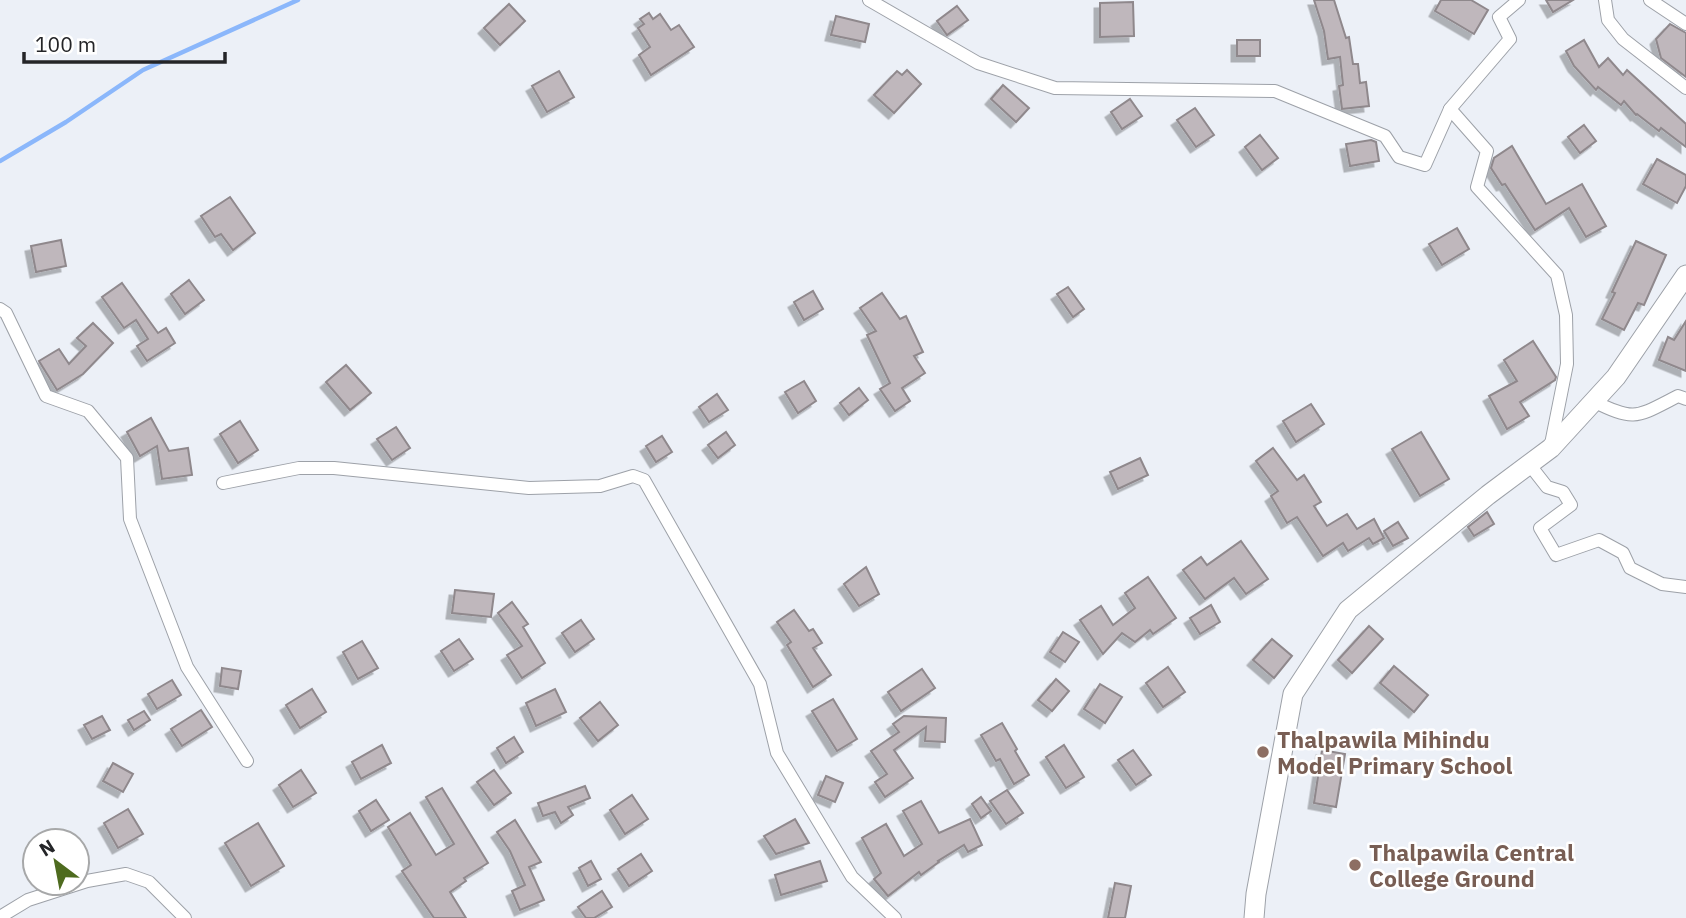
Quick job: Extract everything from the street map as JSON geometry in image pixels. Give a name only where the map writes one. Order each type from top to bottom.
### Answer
[{"type":"main road","points":[[1254,918],[1256,894],[1293,694],[1348,610],[1488,495],[1551,448],[1616,377],[1686,275]]},
{"type":"street","points":[[869,0],[978,63],[1055,88],[1275,91],[1385,136],[1399,157],[1425,165],[1450,109],[1510,39],[1499,17],[1519,0]]},
{"type":"street","points":[[1605,0],[1608,20],[1623,39],[1686,88]]},
{"type":"street","points":[[1650,0],[1686,24]]},
{"type":"street","points":[[1450,109],[1487,151],[1477,187],[1557,275],[1566,315],[1567,364],[1551,448]]},
{"type":"street","points":[[0,309],[6,313],[46,396],[88,411],[127,457],[130,519],[187,667],[247,761]]},
{"type":"street","points":[[1593,401],[1621,415],[1640,415],[1678,396],[1686,399]]},
{"type":"street","points":[[1529,464],[1548,486],[1563,492],[1570,505],[1540,528],[1556,555],[1599,540],[1623,553],[1630,568],[1662,584],[1686,587]]},
{"type":"street","points":[[223,482],[299,468],[334,468],[530,488],[600,486],[633,476],[644,480],[760,684],[777,753],[852,877],[895,918]]},
{"type":"street","points":[[0,917],[29,900],[86,881],[126,874],[149,882],[185,918]]},
{"type":"building","points":[[1314,0],[1334,0],[1346,38],[1349,37],[1353,64],[1358,64],[1360,83],[1366,82],[1369,106],[1342,109],[1339,86],[1343,85],[1340,57],[1328,59],[1324,31]]},
{"type":"building","points":[[1441,0],[1471,0],[1488,10],[1474,34],[1435,11]]},
{"type":"building","points":[[1546,0],[1573,0],[1553,12]]},
{"type":"building","points":[[1133,2],[1134,36],[1100,37],[1100,3]]},
{"type":"building","points":[[509,4],[525,21],[500,45],[484,28]]},
{"type":"building","points":[[957,6],[968,20],[947,35],[937,21]]},
{"type":"building","points":[[649,13],[653,19],[660,14],[671,30],[679,25],[694,47],[651,75],[639,55],[650,47],[638,28],[644,24],[640,19]]},
{"type":"building","points":[[836,16],[869,24],[865,42],[831,35]]},
{"type":"building","points":[[1670,24],[1686,33],[1686,77],[1661,58],[1656,39]]},
{"type":"building","points":[[1237,40],[1260,40],[1260,56],[1237,56]]},
{"type":"building","points":[[1584,40],[1599,67],[1608,58],[1623,75],[1627,70],[1686,124],[1686,147],[1661,128],[1659,131],[1636,115],[1624,101],[1621,105],[1598,87],[1596,90],[1574,66],[1566,51]]},
{"type":"building","points":[[907,70],[921,84],[894,113],[874,95],[897,71],[902,75]]},
{"type":"building","points":[[559,71],[574,97],[547,112],[532,86]]},
{"type":"building","points":[[1003,85],[1029,108],[1016,122],[991,99]]},
{"type":"building","points":[[1130,99],[1142,116],[1122,129],[1111,112]]},
{"type":"building","points":[[1195,108],[1214,135],[1196,147],[1177,120]]},
{"type":"building","points":[[1584,125],[1596,141],[1580,153],[1568,137]]},
{"type":"building","points":[[1260,135],[1278,158],[1262,170],[1245,147]]},
{"type":"building","points":[[1371,140],[1376,142],[1379,161],[1350,166],[1346,144]]},
{"type":"building","points":[[1512,146],[1546,204],[1582,184],[1606,226],[1586,237],[1569,208],[1535,230],[1505,184],[1502,185],[1491,168],[1494,158]]},
{"type":"building","points":[[1657,159],[1686,175],[1686,186],[1677,203],[1643,184]]},
{"type":"building","points":[[230,197],[255,233],[233,250],[221,234],[215,237],[201,216]]},
{"type":"building","points":[[1457,228],[1469,249],[1442,265],[1429,244]]},
{"type":"building","points":[[61,240],[66,266],[36,272],[31,246]]},
{"type":"building","points":[[1636,241],[1666,255],[1644,305],[1638,303],[1624,330],[1602,319]]},
{"type":"building","points":[[189,280],[204,300],[185,314],[171,294]]},
{"type":"building","points":[[122,283],[158,333],[166,328],[175,343],[147,361],[137,346],[148,339],[136,320],[124,328],[102,297]]},
{"type":"building","points":[[1068,287],[1084,309],[1073,317],[1057,294]]},
{"type":"building","points":[[813,291],[823,309],[804,320],[794,302]]},
{"type":"building","points":[[882,293],[900,319],[906,316],[923,352],[914,356],[925,373],[902,388],[910,401],[895,411],[880,389],[890,383],[867,335],[876,331],[860,308]]},
{"type":"building","points":[[1686,321],[1686,371],[1659,360],[1668,337],[1674,340]]},
{"type":"building","points":[[93,323],[113,343],[83,374],[57,390],[39,361],[59,349],[69,364],[86,346],[77,338]]},
{"type":"building","points":[[1533,341],[1556,377],[1520,402],[1529,416],[1507,429],[1489,396],[1517,381],[1504,360]]},
{"type":"building","points":[[346,365],[371,393],[350,410],[326,382]]},
{"type":"building","points":[[804,381],[816,401],[798,413],[785,392]]},
{"type":"building","points":[[859,388],[868,400],[849,415],[840,403]]},
{"type":"building","points":[[717,394],[728,410],[709,422],[699,407]]},
{"type":"building","points":[[1311,404],[1324,424],[1296,442],[1283,421]]},
{"type":"building","points":[[151,418],[169,451],[188,448],[192,475],[162,479],[157,446],[140,456],[127,432]]},
{"type":"building","points":[[240,421],[258,450],[238,463],[220,434]]},
{"type":"building","points":[[396,427],[410,448],[392,460],[377,439]]},
{"type":"building","points":[[726,432],[735,445],[718,458],[708,445]]},
{"type":"building","points":[[1421,432],[1449,479],[1420,496],[1392,449]]},
{"type":"building","points":[[662,436],[672,452],[656,462],[646,446]]},
{"type":"building","points":[[1273,448],[1297,480],[1304,475],[1321,502],[1314,506],[1327,526],[1347,514],[1357,529],[1374,519],[1384,538],[1373,544],[1369,538],[1348,551],[1343,543],[1323,556],[1297,517],[1287,523],[1271,496],[1278,491],[1256,461]]},
{"type":"building","points":[[1140,458],[1148,475],[1118,489],[1110,472]]},
{"type":"building","points":[[1487,512],[1494,524],[1474,536],[1468,527]]},
{"type":"building","points":[[1398,522],[1408,538],[1393,546],[1384,531]]},
{"type":"building","points":[[1241,541],[1268,579],[1246,594],[1234,578],[1205,599],[1183,570],[1201,557],[1207,565]]},
{"type":"building","points":[[866,567],[879,594],[859,606],[844,584]]},
{"type":"building","points":[[1148,577],[1176,618],[1153,634],[1150,630],[1135,642],[1122,633],[1103,654],[1080,620],[1101,606],[1113,625],[1135,608],[1125,593]]},
{"type":"building","points":[[455,590],[494,594],[491,617],[452,613]]},
{"type":"building","points":[[512,602],[528,624],[523,627],[545,663],[522,678],[507,655],[522,646],[498,613]]},
{"type":"building","points":[[1211,605],[1220,622],[1200,634],[1190,618]]},
{"type":"building","points":[[794,610],[809,631],[813,629],[822,643],[813,648],[831,675],[813,687],[787,645],[791,642],[777,622]]},
{"type":"building","points":[[581,620],[594,639],[575,652],[562,633]]},
{"type":"building","points":[[1369,626],[1383,639],[1352,673],[1338,660]]},
{"type":"building","points":[[1063,632],[1079,642],[1065,662],[1050,652]]},
{"type":"building","points":[[459,639],[473,659],[454,671],[441,651]]},
{"type":"building","points":[[1272,639],[1292,656],[1274,678],[1253,660]]},
{"type":"building","points":[[362,641],[378,668],[358,679],[343,652]]},
{"type":"building","points":[[1394,666],[1428,695],[1414,712],[1380,683]]},
{"type":"building","points":[[1168,667],[1185,692],[1163,707],[1146,683]]},
{"type":"building","points":[[222,668],[241,671],[238,689],[220,686]]},
{"type":"building","points":[[922,669],[935,688],[901,711],[888,692]]},
{"type":"building","points":[[1056,679],[1069,691],[1052,711],[1038,700]]},
{"type":"building","points":[[172,680],[181,695],[157,709],[148,694]]},
{"type":"building","points":[[1100,684],[1122,697],[1105,723],[1084,709]]},
{"type":"building","points":[[312,689],[326,712],[300,728],[286,705]]},
{"type":"building","points":[[555,689],[566,712],[536,726],[526,703]]},
{"type":"building","points":[[833,699],[857,739],[837,751],[812,711]]},
{"type":"building","points":[[600,702],[618,725],[598,741],[580,718]]},
{"type":"building","points":[[201,710],[212,727],[182,746],[171,729]]},
{"type":"building","points":[[144,711],[150,720],[134,730],[128,720]]},
{"type":"building","points":[[102,716],[110,730],[92,739],[84,725]]},
{"type":"building","points":[[904,716],[946,718],[945,742],[925,741],[926,727],[894,750],[913,778],[885,797],[875,782],[887,774],[871,751],[899,732],[893,724]]},
{"type":"building","points":[[1002,723],[1029,775],[1014,784],[1000,759],[996,761],[981,735]]},
{"type":"building","points":[[514,737],[523,752],[506,763],[497,748]]},
{"type":"building","points":[[382,745],[391,763],[361,779],[352,762]]},
{"type":"building","points":[[1064,745],[1084,777],[1066,788],[1046,757]]},
{"type":"building","points":[[1133,750],[1151,775],[1136,785],[1118,760]]},
{"type":"building","points":[[1322,750],[1345,754],[1336,807],[1314,803]]},
{"type":"building","points":[[113,763],[133,774],[123,792],[103,781]]},
{"type":"building","points":[[301,770],[316,793],[293,807],[279,785]]},
{"type":"building","points":[[494,770],[511,793],[494,805],[477,782]]},
{"type":"building","points":[[826,776],[843,783],[835,802],[818,795]]},
{"type":"building","points":[[585,786],[590,798],[568,807],[573,815],[561,823],[555,812],[543,816],[538,803]]},
{"type":"building","points":[[442,788],[488,863],[464,878],[466,881],[450,892],[466,918],[434,918],[402,871],[411,865],[388,827],[410,813],[436,855],[454,844],[426,797]]},
{"type":"building","points":[[1007,790],[1023,813],[1006,824],[990,801]]},
{"type":"building","points":[[632,795],[648,819],[625,834],[610,810]]},
{"type":"building","points":[[981,797],[991,811],[981,818],[972,804]]},
{"type":"building","points":[[376,800],[389,820],[371,831],[359,811]]},
{"type":"building","points":[[921,801],[939,833],[970,819],[982,845],[968,852],[964,845],[921,875],[919,872],[888,896],[874,879],[881,873],[862,838],[886,824],[904,856],[922,844],[903,811]]},
{"type":"building","points":[[128,809],[143,834],[118,848],[104,823]]},
{"type":"building","points":[[795,819],[809,843],[776,854],[764,836]]},
{"type":"building","points":[[515,820],[541,862],[529,867],[544,900],[520,910],[512,891],[525,885],[510,851],[497,832]]},
{"type":"building","points":[[258,823],[284,866],[251,886],[225,843]]},
{"type":"building","points":[[641,854],[652,871],[629,886],[618,869]]},
{"type":"building","points":[[591,861],[601,879],[588,886],[579,868]]},
{"type":"building","points":[[820,861],[827,881],[781,895],[775,875]]},
{"type":"building","points":[[1115,883],[1131,886],[1125,918],[1108,918]]},
{"type":"building","points":[[602,891],[612,907],[594,918],[586,918],[578,907]]},
{"type":"waterway","points":[[0,161],[66,122],[143,70],[298,0]]},
{"type":"place","name":"Thalpawila Mihindu Model Primary School","points":[[1263,752]]},
{"type":"place","name":"Thalpawila Central College Ground","points":[[1355,865]]}]
